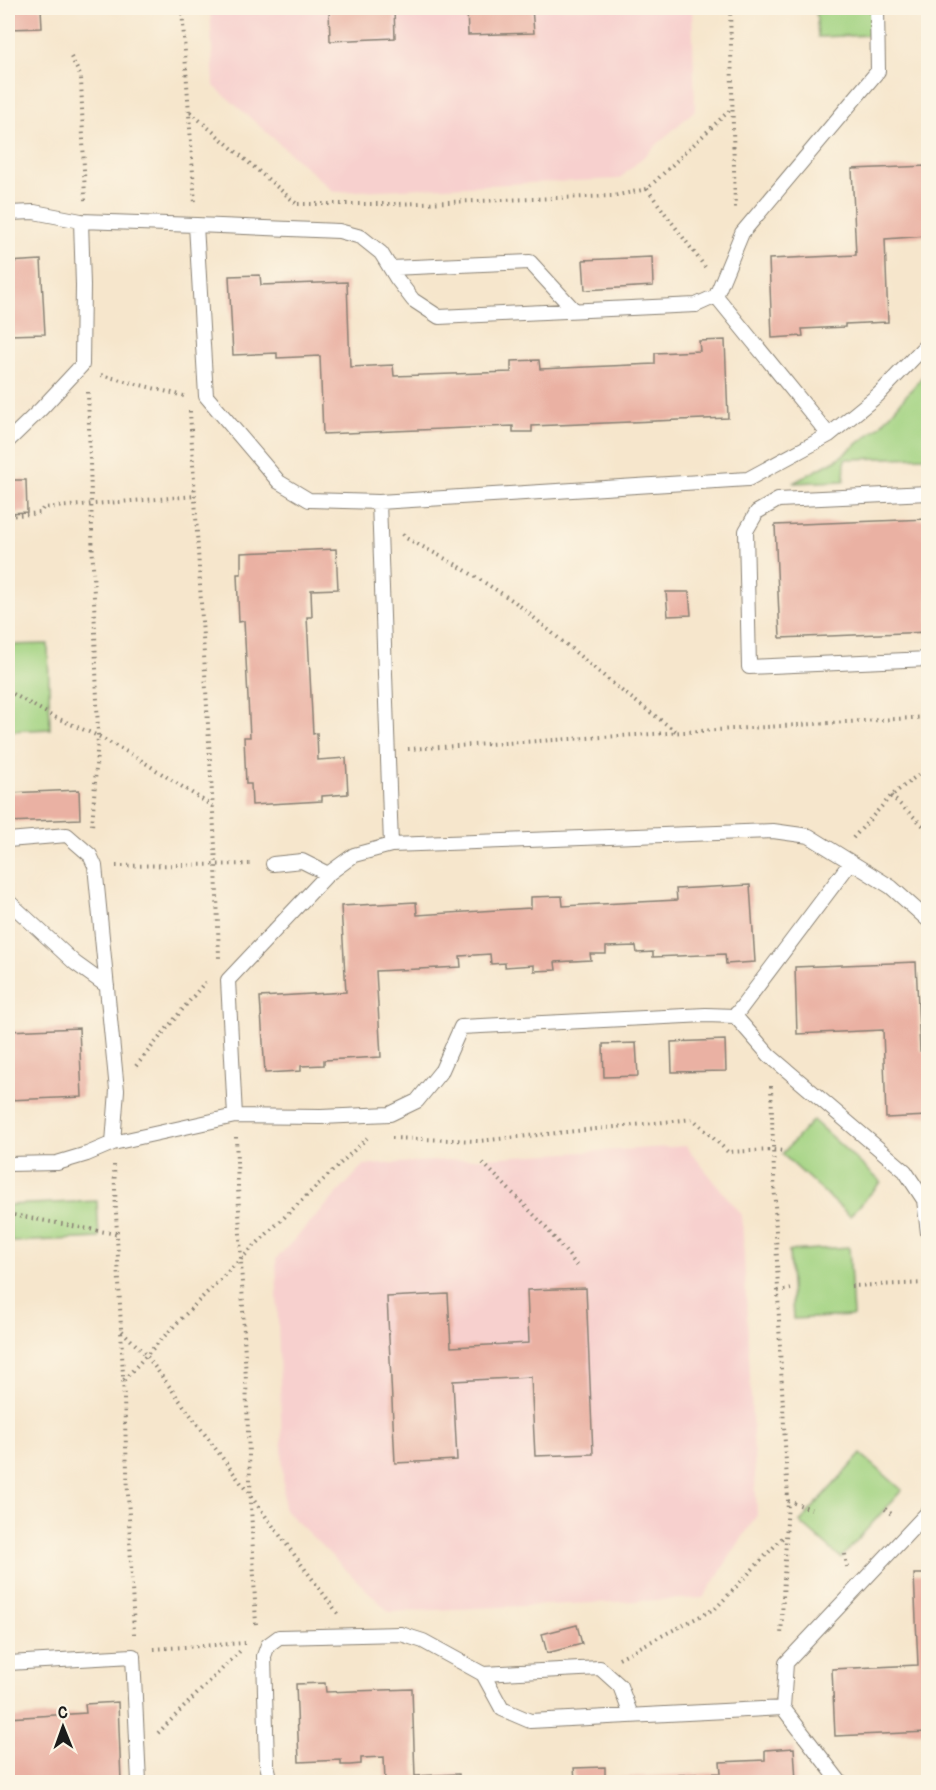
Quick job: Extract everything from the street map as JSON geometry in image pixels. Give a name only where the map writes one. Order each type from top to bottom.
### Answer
[{"type":"lane","points":[[8,213],[34,212],[81,222],[339,231],[361,237],[381,253],[413,300],[439,317],[696,305],[718,292],[742,232],[878,71],[877,8]]},
{"type":"lane","points":[[8,441],[82,365],[81,222]]},
{"type":"lane","points":[[196,225],[206,396],[279,482],[309,500],[380,502],[725,482],[748,478],[828,435],[878,395],[928,343]]},
{"type":"lane","points":[[391,268],[530,262],[574,310]]},
{"type":"lane","points":[[718,292],[828,435]]},
{"type":"lane","points":[[928,493],[778,500],[757,512],[746,531],[749,667],[928,659]]},
{"type":"lane","points":[[380,502],[392,845]]},
{"type":"lane","points":[[235,1116],[228,980],[328,874],[354,855],[392,845],[773,831],[809,836],[891,887],[928,920]]},
{"type":"lane","points":[[8,840],[68,836],[92,860],[117,1090],[112,1143]]},
{"type":"lane","points":[[273,864],[302,861],[328,874]]},
{"type":"lane","points":[[735,1016],[851,862]]},
{"type":"lane","points":[[8,901],[75,963],[107,986]]},
{"type":"lane","points":[[8,1164],[57,1163],[87,1155],[112,1143],[235,1116],[321,1117],[390,1114],[417,1101],[442,1070],[461,1027],[706,1015],[735,1016],[769,1055],[905,1171],[924,1200],[928,1233]]},
{"type":"lane","points":[[840,1782],[783,1708],[786,1663],[928,1512]]},
{"type":"lane","points":[[271,1782],[267,1765],[264,1656],[268,1645],[279,1637],[401,1634],[423,1641],[483,1674],[600,1668],[620,1686],[631,1715]]},
{"type":"lane","points":[[8,1663],[134,1653],[139,1782]]},
{"type":"lane","points":[[483,1674],[502,1709],[530,1721],[783,1708]]},
{"type":"path","points":[[182,8],[195,206]]},
{"type":"path","points":[[730,8],[734,204],[742,232]]},
{"type":"path","points":[[71,57],[81,77],[85,204],[81,222]]},
{"type":"path","points":[[189,112],[298,204],[394,204],[613,196],[647,189],[732,108]]},
{"type":"path","points":[[647,189],[718,292]]},
{"type":"path","points":[[298,204],[300,229]]},
{"type":"path","points":[[82,365],[95,373],[189,397]]},
{"type":"path","points":[[82,365],[87,382],[98,736],[92,860],[273,864]]},
{"type":"path","points":[[190,408],[216,864],[219,965],[228,980]]},
{"type":"path","points":[[8,516],[40,513],[43,508],[196,496]]},
{"type":"path","points":[[400,529],[406,538],[457,565],[515,602],[614,684],[679,733]]},
{"type":"path","points":[[8,691],[50,715],[98,736],[136,757],[213,807]]},
{"type":"path","points":[[401,749],[928,717]]},
{"type":"path","points":[[839,854],[891,796],[928,767]]},
{"type":"path","points":[[891,796],[928,830]]},
{"type":"path","points":[[117,1090],[219,965]]},
{"type":"path","points":[[769,1055],[788,1501],[781,1644],[786,1663]]},
{"type":"path","points":[[123,1381],[242,1258],[369,1137],[390,1114]]},
{"type":"path","points":[[235,1116],[256,1638],[268,1645]]},
{"type":"path","points":[[391,1137],[478,1141],[693,1119],[728,1152],[785,1151]]},
{"type":"path","points":[[112,1143],[122,1331],[134,1653],[247,1643],[139,1753]]},
{"type":"path","points":[[483,1163],[542,1223],[579,1268]]},
{"type":"path","points":[[8,1214],[116,1234]]},
{"type":"path","points":[[851,1286],[928,1283]]},
{"type":"path","points":[[778,1291],[791,1289]]},
{"type":"path","points":[[122,1331],[146,1355],[337,1610],[348,1635]]},
{"type":"path","points":[[788,1501],[811,1509]]},
{"type":"path","points":[[600,1668],[716,1608],[786,1534]]},
{"type":"shaded area","points":[[210,8],[692,8],[695,110],[619,179],[334,192],[214,86]]},
{"type":"shaded area","points":[[686,1146],[742,1216],[757,1515],[703,1598],[389,1612],[284,1509],[276,1259],[364,1165]]},
{"type":"green space","points":[[816,8],[872,8],[873,35],[818,37]]},
{"type":"green space","points":[[928,370],[928,457],[845,459],[844,481],[793,483],[839,458],[880,426]]},
{"type":"green space","points":[[48,644],[50,729],[8,731],[8,645]]},
{"type":"green space","points":[[813,1120],[881,1182],[850,1216],[782,1154]]},
{"type":"green space","points":[[97,1201],[99,1238],[11,1242],[9,1205]]},
{"type":"green space","points":[[849,1247],[853,1316],[793,1319],[789,1251]]},
{"type":"green space","points":[[861,1454],[902,1490],[841,1558],[800,1522]]},
{"type":"building","points":[[8,8],[41,8],[42,28],[8,29]]},
{"type":"building","points":[[329,8],[394,8],[395,38],[330,41]]},
{"type":"building","points":[[467,8],[532,8],[534,33],[468,35]]},
{"type":"building","points":[[928,166],[927,236],[885,239],[888,322],[802,329],[803,336],[772,338],[769,259],[856,255],[852,169]]},
{"type":"building","points":[[652,257],[653,286],[585,290],[583,260]]},
{"type":"building","points":[[41,260],[45,334],[8,335],[8,262]]},
{"type":"building","points":[[260,275],[261,285],[347,282],[350,367],[393,365],[394,376],[511,372],[511,361],[539,360],[540,369],[655,364],[655,353],[700,351],[699,341],[725,340],[728,418],[532,426],[532,432],[513,432],[513,426],[323,434],[320,356],[277,358],[277,353],[233,355],[229,276]]},
{"type":"building","points":[[8,480],[26,480],[27,512],[8,513]]},
{"type":"building","points":[[928,519],[928,632],[780,638],[775,525]]},
{"type":"building","points":[[336,549],[338,589],[311,590],[312,617],[307,617],[313,734],[317,733],[318,760],[346,758],[348,794],[322,796],[322,801],[252,805],[251,784],[246,784],[244,737],[250,737],[244,621],[239,622],[237,574],[241,574],[241,553]]},
{"type":"building","points":[[666,592],[689,592],[691,615],[668,616]]},
{"type":"building","points":[[79,790],[80,819],[8,822],[8,793]]},
{"type":"building","points":[[750,885],[755,962],[726,964],[725,954],[653,957],[653,952],[637,953],[636,946],[606,947],[606,954],[590,954],[591,960],[555,962],[556,970],[534,971],[534,965],[505,967],[505,963],[491,964],[490,954],[460,956],[461,967],[376,971],[381,1057],[324,1060],[324,1065],[301,1066],[301,1071],[265,1073],[260,997],[346,992],[341,906],[416,902],[417,915],[531,908],[531,897],[562,896],[563,906],[677,900],[676,889]]},
{"type":"building","points":[[916,962],[920,1051],[928,1051],[928,1116],[886,1118],[883,1030],[797,1034],[795,967]]},
{"type":"building","points":[[79,1028],[82,1097],[8,1100],[8,1031]]},
{"type":"building","points":[[725,1040],[726,1071],[672,1072],[671,1042]]},
{"type":"building","points":[[636,1043],[638,1076],[604,1077],[603,1044]]},
{"type":"building","points":[[586,1288],[593,1454],[535,1456],[531,1377],[453,1381],[457,1460],[395,1463],[387,1297],[448,1294],[451,1347],[529,1343],[527,1290]]},
{"type":"building","points":[[914,1574],[928,1574],[928,1732],[835,1736],[832,1669],[918,1665]]},
{"type":"building","points":[[577,1625],[582,1644],[547,1653],[542,1634]]},
{"type":"building","points":[[325,1683],[326,1692],[412,1689],[415,1776],[459,1774],[460,1782],[385,1782],[384,1757],[361,1758],[361,1764],[350,1765],[341,1765],[341,1760],[299,1762],[296,1684]]},
{"type":"building","points":[[118,1702],[121,1781],[8,1782],[8,1718],[86,1713],[85,1704]]},
{"type":"building","points":[[794,1748],[796,1782],[537,1782],[575,1779],[574,1768],[605,1767],[605,1778],[721,1773],[720,1762],[765,1760],[765,1750]]}]
